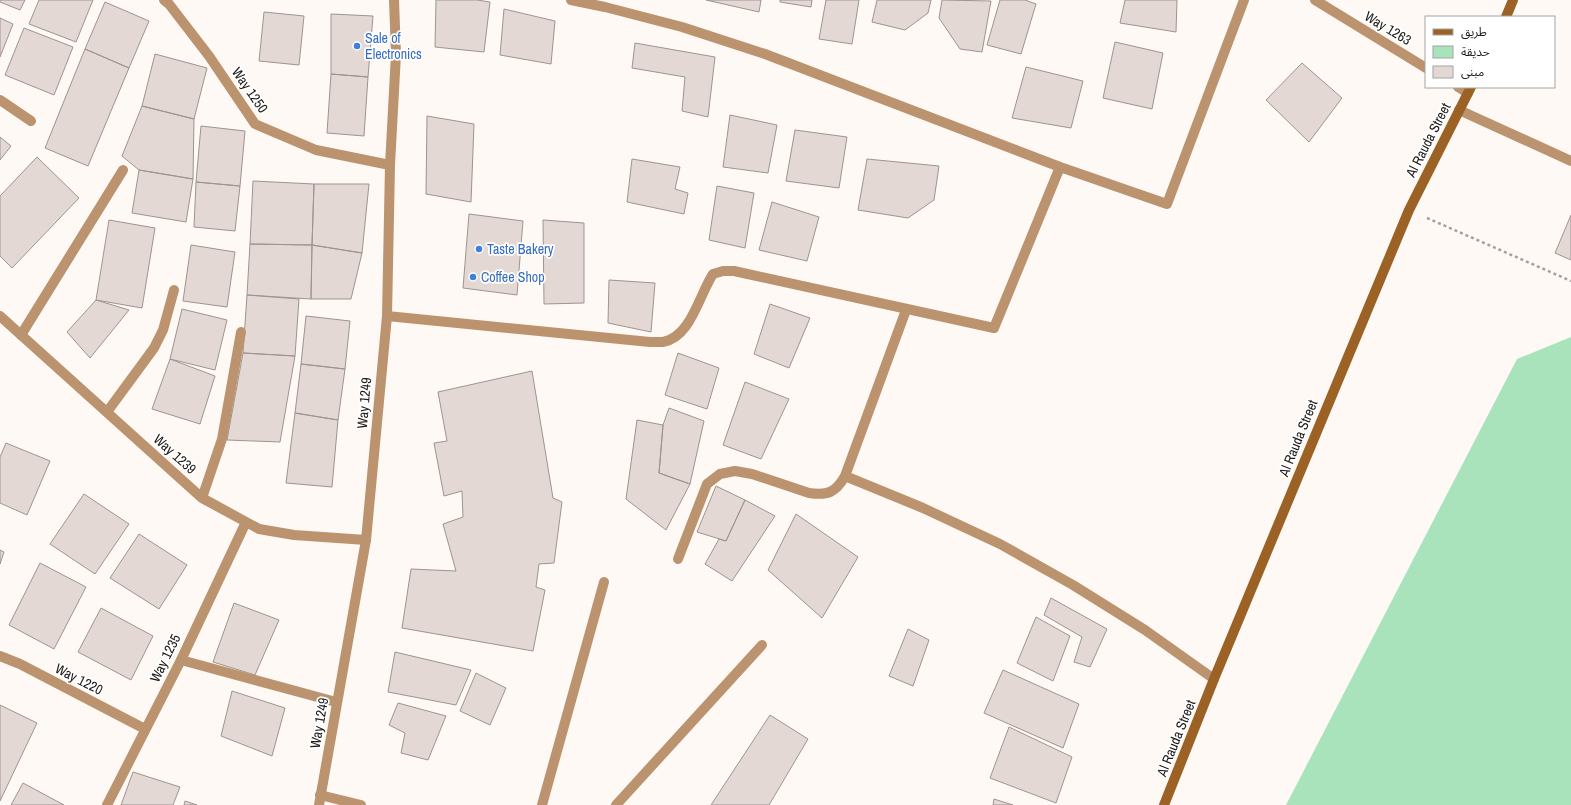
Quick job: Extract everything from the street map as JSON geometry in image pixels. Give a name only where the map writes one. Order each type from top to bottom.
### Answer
[{"type":"main road","points":[[1510,9],[1518,0]]},
{"type":"main road","name":"Al Rauda Street","points":[[1164,805],[1214,679],[1409,210],[1469,90]]},
{"type":"street","name":"Way 1250","points":[[164,0],[170,4],[209,56],[255,124],[316,150],[390,165]]},
{"type":"street","name":"Way 1249","points":[[320,800],[336,702],[366,540],[387,316],[390,165],[396,54],[394,0]]},
{"type":"street","points":[[571,0],[606,3],[765,54],[1060,167],[1167,204],[1244,0]]},
{"type":"street","name":"Way 1263","points":[[1315,0],[1425,67]]},
{"type":"street","points":[[0,100],[31,121]]},
{"type":"street","points":[[1459,110],[1571,162]]},
{"type":"street","points":[[387,316],[663,342],[673,338],[683,331],[713,274],[723,271],[734,271],[906,310],[994,328],[1060,167]]},
{"type":"street","points":[[21,335],[123,170]]},
{"type":"street","points":[[107,412],[154,348],[163,330],[174,290]]},
{"type":"street","points":[[678,559],[707,484],[720,474],[734,471],[752,474],[809,493],[818,494],[831,492],[840,486],[906,310]]},
{"type":"street","name":"Way 1239","points":[[0,316],[202,498],[259,529],[294,535],[366,540]]},
{"type":"street","points":[[202,498],[222,439],[241,332]]},
{"type":"street","points":[[845,476],[924,508],[1000,544],[1073,585],[1145,630],[1214,679]]},
{"type":"street","name":"Way 1235","points":[[107,805],[181,660],[246,522]]},
{"type":"street","points":[[542,805],[604,582]]},
{"type":"street","points":[[616,805],[762,645]]},
{"type":"street","name":"Way 1220","points":[[0,656],[20,664],[146,729]]},
{"type":"street","points":[[181,660],[336,702]]},
{"type":"street","points":[[320,800],[361,805]]},
{"type":"path","points":[[1409,210],[1571,281]]},
{"type":"green space","points":[[1571,337],[1571,805],[1286,805],[1517,359]]},
{"type":"building","points":[[0,0],[25,0],[20,10],[0,2]]},
{"type":"building","points":[[39,0],[93,0],[76,42],[29,24]]},
{"type":"building","points":[[436,0],[477,0],[490,2],[484,52],[435,47]]},
{"type":"building","points":[[706,0],[761,0],[759,12]]},
{"type":"building","points":[[780,0],[812,0],[811,7],[780,2]]},
{"type":"building","points":[[826,0],[859,0],[852,44],[819,39]]},
{"type":"building","points":[[877,0],[931,0],[928,13],[905,30],[872,22]]},
{"type":"building","points":[[942,0],[991,1],[982,52],[960,49],[939,18]]},
{"type":"building","points":[[1000,0],[1025,0],[1036,4],[1021,54],[987,45]]},
{"type":"building","points":[[1125,0],[1177,0],[1176,32],[1120,23]]},
{"type":"building","points":[[105,2],[149,21],[129,68],[85,49]]},
{"type":"building","points":[[504,9],[555,21],[551,64],[500,55]]},
{"type":"building","points":[[264,12],[304,16],[299,65],[259,61]]},
{"type":"building","points":[[331,14],[373,16],[368,77],[331,74]]},
{"type":"building","points":[[0,18],[13,24],[0,57]]},
{"type":"building","points":[[24,28],[73,47],[54,95],[5,75]]},
{"type":"building","points":[[1115,42],[1163,53],[1152,109],[1103,98]]},
{"type":"building","points":[[635,43],[715,57],[708,117],[682,111],[685,77],[632,68]]},
{"type":"building","points":[[85,49],[129,68],[88,166],[45,148]]},
{"type":"building","points":[[155,54],[207,68],[194,119],[142,106]]},
{"type":"building","points":[[1302,63],[1342,98],[1309,142],[1266,100]]},
{"type":"building","points":[[1026,67],[1083,81],[1071,128],[1012,118]]},
{"type":"building","points":[[331,74],[368,77],[364,136],[327,133]]},
{"type":"building","points":[[142,106],[194,119],[193,179],[139,170],[122,156]]},
{"type":"building","points":[[730,115],[777,125],[768,173],[723,167]]},
{"type":"building","points":[[427,116],[474,124],[471,202],[426,194]]},
{"type":"building","points":[[201,126],[245,131],[240,186],[196,182]]},
{"type":"building","points":[[795,130],[847,137],[839,188],[786,181]]},
{"type":"building","points":[[0,137],[11,146],[0,160]]},
{"type":"building","points":[[37,157],[79,198],[12,268],[0,256],[0,196]]},
{"type":"building","points":[[632,159],[680,167],[675,189],[688,193],[684,214],[627,202]]},
{"type":"building","points":[[867,159],[939,166],[934,200],[908,218],[858,210]]},
{"type":"building","points":[[139,170],[193,179],[186,222],[132,213]]},
{"type":"building","points":[[253,181],[314,184],[312,245],[250,244]]},
{"type":"building","points":[[196,182],[240,186],[235,231],[194,227]]},
{"type":"building","points":[[314,184],[369,184],[362,253],[312,245]]},
{"type":"building","points":[[717,186],[754,193],[745,248],[709,240]]},
{"type":"building","points":[[772,202],[819,217],[807,261],[759,250]]},
{"type":"building","points":[[469,214],[523,221],[517,295],[463,288]]},
{"type":"building","points":[[1571,215],[1571,260],[1555,253]]},
{"type":"building","points":[[109,220],[155,228],[142,308],[96,300]]},
{"type":"building","points":[[543,220],[584,223],[584,303],[544,304]]},
{"type":"building","points":[[250,244],[312,245],[311,299],[247,295]]},
{"type":"building","points":[[191,245],[235,252],[227,307],[183,301]]},
{"type":"building","points":[[312,245],[362,253],[351,299],[311,299]]},
{"type":"building","points":[[609,280],[655,283],[651,332],[608,323]]},
{"type":"building","points":[[247,295],[299,299],[295,356],[243,353]]},
{"type":"building","points":[[96,300],[129,310],[90,358],[67,332]]},
{"type":"building","points":[[770,304],[810,318],[789,368],[754,354]]},
{"type":"building","points":[[182,309],[227,320],[215,370],[170,359]]},
{"type":"building","points":[[306,316],[350,321],[345,369],[301,364]]},
{"type":"building","points":[[243,353],[295,356],[280,442],[227,440]]},
{"type":"building","points":[[678,353],[719,368],[707,409],[665,395]]},
{"type":"building","points":[[170,359],[215,376],[200,424],[152,409]]},
{"type":"building","points":[[301,364],[345,369],[338,420],[295,413]]},
{"type":"building","points":[[532,371],[553,498],[562,502],[554,563],[539,564],[536,587],[545,590],[533,651],[402,628],[411,569],[456,571],[443,524],[463,517],[462,491],[444,496],[434,443],[447,441],[438,392]]},
{"type":"building","points":[[745,382],[789,399],[761,459],[723,445]]},
{"type":"building","points":[[669,408],[704,421],[690,484],[659,473],[663,425]]},
{"type":"building","points":[[295,413],[338,420],[332,487],[286,483]]},
{"type":"building","points":[[637,420],[663,425],[659,473],[690,484],[666,530],[626,499]]},
{"type":"building","points":[[6,443],[50,461],[27,515],[0,503],[0,457]]},
{"type":"building","points":[[716,486],[745,500],[726,541],[697,532]]},
{"type":"building","points":[[84,494],[129,524],[95,574],[50,544]]},
{"type":"building","points":[[745,500],[775,516],[732,581],[705,564],[719,539],[726,541]]},
{"type":"building","points":[[796,514],[858,557],[822,618],[768,570]]},
{"type":"building","points":[[139,534],[187,565],[159,609],[110,578]]},
{"type":"building","points":[[0,550],[4,552],[0,564]]},
{"type":"building","points":[[40,563],[86,587],[54,649],[9,625]]},
{"type":"building","points":[[1051,598],[1107,629],[1090,667],[1074,662],[1082,637],[1044,615]]},
{"type":"building","points":[[234,603],[279,620],[255,675],[213,662]]},
{"type":"building","points":[[101,608],[153,636],[131,680],[78,652]]},
{"type":"building","points":[[1036,617],[1070,636],[1053,681],[1017,663]]},
{"type":"building","points":[[908,629],[929,640],[913,686],[889,676]]},
{"type":"building","points":[[395,652],[471,670],[456,705],[388,692]]},
{"type":"building","points":[[1003,670],[1079,704],[1063,748],[984,713]]},
{"type":"building","points":[[476,673],[506,688],[490,725],[460,711]]},
{"type":"building","points":[[232,691],[285,708],[272,756],[221,736]]},
{"type":"building","points":[[398,703],[446,716],[428,760],[401,753],[405,733],[389,725]]},
{"type":"building","points":[[0,705],[37,723],[0,801]]},
{"type":"building","points":[[770,715],[808,739],[769,805],[711,805]]},
{"type":"building","points":[[1009,727],[1072,757],[1056,803],[990,778]]},
{"type":"building","points":[[133,772],[180,787],[173,805],[121,805]]},
{"type":"building","points":[[23,783],[64,805],[11,805]]},
{"type":"building","points":[[994,799],[1013,805],[993,805]]},
{"type":"building","points":[[185,801],[197,805],[184,805]]},
{"type":"place","name":"Sale of Electronics","points":[[357,46]]},
{"type":"place","name":"Taste Bakery","points":[[479,249]]},
{"type":"place","name":"Coffee Shop","points":[[473,277]]}]
